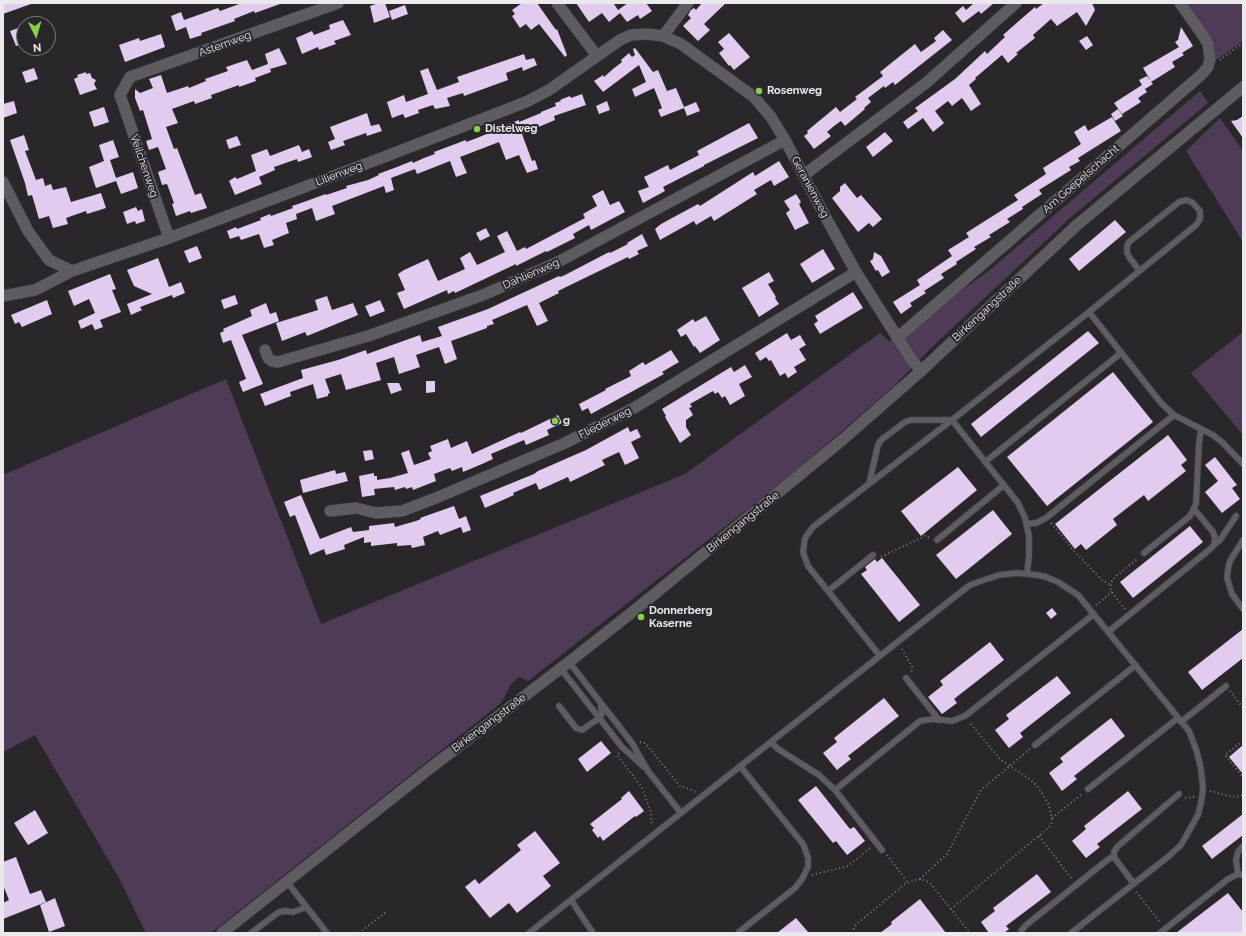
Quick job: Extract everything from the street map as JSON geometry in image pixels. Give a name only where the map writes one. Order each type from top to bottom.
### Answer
[{"type":"street","name":"Asternweg","points":[[120,94],[130,77],[338,3]]},
{"type":"street","points":[[558,3],[597,56]]},
{"type":"street","points":[[663,36],[688,3]]},
{"type":"street","points":[[804,175],[926,83],[1016,3]]},
{"type":"street","points":[[1180,3],[1208,44],[1210,59],[1208,67]]},
{"type":"street","name":"Lilienweg","points":[[3,296],[35,290],[72,271],[169,238],[526,102],[549,90],[620,40],[631,35],[647,34],[663,36]]},
{"type":"street","name":"Geranienweg","points":[[663,36],[681,44],[754,98],[771,117],[785,140],[856,272],[897,338],[921,371]]},
{"type":"street","name":"Am Goepelschacht","points":[[897,338],[1201,75],[1208,67]]},
{"type":"street","name":"Birkengangstraße","points":[[222,933],[429,769],[565,666],[847,437],[921,371],[1077,225],[1243,86]]},
{"type":"street","name":"Veilchenweg","points":[[120,94],[169,238]]},
{"type":"street","name":"Dahlienweg","points":[[265,350],[268,358],[272,361],[278,362],[368,336],[483,296],[558,262],[785,140]]},
{"type":"street","points":[[3,182],[28,231],[49,260],[72,271]]},
{"type":"street","name":"Fliederweg","points":[[330,511],[356,508],[376,513],[402,511],[436,498],[565,442],[634,408],[856,272]]},
{"type":"lane","points":[[880,656],[808,566],[803,552],[805,538],[813,527],[1089,312],[1196,225],[1200,219],[1200,212],[1192,202],[1186,200],[1179,202],[1129,242],[1127,252],[1129,257],[1140,270]]},
{"type":"lane","points":[[1089,312],[1161,403],[1174,415],[1213,435],[1224,443],[1243,464]]},
{"type":"lane","points":[[985,462],[1121,353]]},
{"type":"lane","points":[[1027,524],[1036,523],[1047,517],[1174,415]]},
{"type":"lane","points":[[869,484],[878,445],[881,440],[905,422],[911,420],[952,420]]},
{"type":"lane","points":[[952,420],[1018,503],[1025,518],[1029,536],[1027,573]]},
{"type":"lane","points":[[1144,553],[1190,516],[1194,509],[1196,504],[1201,429]]},
{"type":"lane","points":[[937,540],[1004,485]]},
{"type":"lane","points":[[1194,509],[1212,532],[1215,538],[1214,545]]},
{"type":"lane","points":[[1108,632],[1209,550],[1220,540],[1236,516]]},
{"type":"lane","points":[[1243,540],[1230,561],[1227,578],[1232,594],[1243,609]]},
{"type":"lane","points":[[828,591],[873,555]]},
{"type":"lane","points":[[529,933],[970,585],[999,575],[1027,573],[1058,582],[1078,595],[1189,731],[1199,760],[1203,790],[1200,809],[1190,831],[1181,845],[1071,933]]},
{"type":"lane","points":[[835,790],[914,725],[924,720],[952,721],[965,716],[1092,612]]},
{"type":"lane","points":[[565,666],[600,703],[632,743],[648,771],[681,813]]},
{"type":"lane","points":[[565,666],[599,718],[624,749],[648,771]]},
{"type":"lane","points":[[1035,745],[1136,666]]},
{"type":"lane","points":[[908,680],[938,720]]},
{"type":"lane","points":[[1088,789],[1226,686]]},
{"type":"lane","points":[[560,706],[576,728],[579,729],[585,728],[599,718],[602,714],[600,703]]},
{"type":"lane","points":[[771,742],[778,749],[819,775],[835,790],[882,850]]},
{"type":"lane","points":[[739,932],[795,888],[808,867],[808,857],[803,844],[740,766]]},
{"type":"lane","points":[[1132,885],[1114,858],[1114,852],[1122,841],[1179,794]]},
{"type":"lane","points":[[1160,933],[1228,879],[1241,875],[1236,860],[1238,852],[1243,846]]},
{"type":"lane","points":[[1021,933],[1024,926],[1106,861],[1110,858],[1114,858]]},
{"type":"lane","points":[[287,882],[327,933]]},
{"type":"lane","points":[[571,900],[593,933]]},
{"type":"lane","points":[[252,933],[279,912],[293,912],[307,907]]},
{"type":"path","points":[[1208,67],[1243,43]]},
{"type":"path","points":[[1047,517],[1074,551],[1103,581],[1111,585]]},
{"type":"path","points":[[873,555],[877,560],[884,555],[925,536],[937,540]]},
{"type":"path","points":[[1130,614],[1112,592],[1111,585],[1115,577],[1144,553]]},
{"type":"path","points":[[1092,612],[1112,592]]},
{"type":"path","points":[[898,642],[912,667],[908,680]]},
{"type":"path","points":[[1226,686],[1243,708]]},
{"type":"path","points":[[951,909],[1039,836],[1051,825],[1052,818],[1049,805],[1038,787],[1031,780],[1001,760],[965,716]]},
{"type":"path","points":[[1243,741],[1225,755],[1243,777]]},
{"type":"path","points":[[852,933],[855,926],[859,922],[908,883],[920,879],[947,854],[981,790],[1035,745]]},
{"type":"path","points":[[1052,818],[1088,789]]},
{"type":"path","points":[[1039,836],[1077,884]]},
{"type":"path","points":[[803,877],[848,866],[877,843]]},
{"type":"path","points":[[882,850],[908,883]]},
{"type":"path","points":[[920,879],[926,880],[930,884],[970,933]]},
{"type":"path","points":[[1132,885],[1165,929]]},
{"type":"path","points":[[360,933],[386,912]]},
{"type":"shaded area","points":[[1184,3],[1243,3],[1243,41],[1215,60]]},
{"type":"shaded area","points":[[1200,91],[1208,103],[1070,218],[931,348],[893,387],[791,475],[528,681],[519,677],[511,684],[501,703],[211,933],[146,933],[119,878],[35,735],[3,752],[3,470],[5,474],[226,379],[321,624],[685,474],[880,333],[890,342],[991,269]]},
{"type":"shaded area","points":[[1220,118],[1243,151],[1243,242],[1186,151]]},
{"type":"shaded area","points":[[1243,332],[1243,435],[1191,373]]},
{"type":"building","points":[[3,3],[31,3],[31,4],[3,14]]},
{"type":"building","points":[[242,3],[280,4],[255,13],[254,11],[234,19],[235,21],[201,33],[202,35],[190,39],[186,27],[176,31],[171,16],[181,12],[184,20],[218,8],[220,11]]},
{"type":"building","points":[[385,3],[390,17],[374,23],[370,6]]},
{"type":"building","points":[[522,3],[537,3],[556,30],[557,29],[567,55],[565,57],[539,24],[531,30],[526,24],[520,28],[512,16],[515,14],[512,10]]},
{"type":"building","points":[[576,3],[616,3],[614,4],[618,10],[628,3],[646,3],[652,11],[640,19],[638,15],[627,22],[620,13],[609,22],[602,13],[589,22]]},
{"type":"building","points":[[702,3],[726,3],[704,24],[710,30],[698,41],[683,26],[691,18],[688,15],[691,10],[694,8],[696,10]]},
{"type":"building","points":[[972,3],[994,3],[981,14],[979,11],[963,23],[955,13],[963,6],[966,10],[973,4]]},
{"type":"building","points":[[1044,3],[1092,3],[1095,10],[1086,26],[1077,12],[1057,26],[1051,19],[1033,35],[1035,38],[1016,53],[1018,54],[1008,63],[1002,55],[969,85],[981,104],[971,111],[962,98],[952,106],[948,101],[935,111],[944,123],[933,132],[923,118],[908,129],[903,122],[918,111],[915,108],[955,79],[985,51],[987,54],[1005,37],[1003,35],[1035,7],[1036,9]]},
{"type":"building","points":[[405,5],[408,14],[392,20],[389,11]]},
{"type":"building","points":[[343,20],[351,35],[334,41],[336,44],[319,50],[318,47],[302,54],[296,38],[312,31],[314,35],[330,29],[329,25]]},
{"type":"building","points":[[1181,27],[1193,46],[1182,53],[1184,55],[1172,62],[1175,67],[1151,82],[1153,84],[1145,89],[1139,80],[1147,76],[1151,81],[1143,68],[1179,47],[1175,42],[1178,40]]},
{"type":"building","points":[[16,29],[16,46],[10,31]]},
{"type":"building","points":[[943,30],[952,40],[895,85],[893,82],[885,88],[884,86],[868,98],[871,102],[864,108],[865,109],[845,126],[841,121],[834,126],[827,132],[831,136],[814,149],[804,136],[808,133],[807,131],[836,107],[840,112],[857,99],[855,97],[883,76],[880,72],[915,44],[921,52],[936,41],[934,38]]},
{"type":"building","points":[[729,33],[750,57],[734,70],[719,53],[724,49],[718,42]]},
{"type":"building","points":[[161,34],[165,47],[125,62],[119,45],[139,38],[140,41]]},
{"type":"building","points":[[1087,36],[1093,45],[1086,50],[1079,41]]},
{"type":"building","points":[[279,48],[287,64],[270,69],[271,72],[255,78],[256,81],[239,87],[239,85],[211,95],[212,98],[195,104],[194,101],[172,109],[178,123],[166,127],[174,149],[177,148],[195,195],[201,193],[207,208],[191,213],[190,211],[176,216],[172,204],[174,203],[167,184],[162,185],[158,172],[166,169],[158,147],[149,150],[146,141],[152,139],[143,110],[140,111],[135,98],[135,89],[140,93],[153,88],[149,79],[161,75],[167,93],[188,86],[189,88],[206,81],[205,79],[228,71],[226,67],[247,60],[252,70],[268,64],[265,54]]},
{"type":"building","points":[[635,48],[653,72],[658,70],[667,91],[676,88],[684,107],[696,102],[700,111],[687,116],[684,108],[661,117],[658,110],[662,108],[654,88],[635,97],[632,89],[646,82],[639,65],[603,92],[594,81],[603,75],[604,77],[622,62],[621,60],[629,53],[632,57],[635,55],[633,49]]},
{"type":"building","points":[[524,54],[526,60],[534,58],[537,65],[523,71],[522,67],[506,73],[508,80],[464,96],[463,93],[447,98],[450,106],[435,109],[433,105],[418,110],[419,113],[405,118],[403,114],[392,118],[387,102],[404,95],[406,102],[428,94],[420,71],[428,68],[437,90],[459,82],[457,77]]},
{"type":"building","points":[[34,68],[38,79],[26,83],[22,72]]},
{"type":"building","points":[[86,72],[86,74],[90,73],[92,78],[96,80],[94,84],[97,89],[80,95],[74,79],[78,77],[77,75]]},
{"type":"building","points":[[1142,85],[1147,92],[1138,98],[1141,102],[1122,114],[1114,103]]},
{"type":"building","points":[[582,94],[586,105],[554,116],[555,120],[522,134],[532,161],[535,160],[538,169],[527,173],[519,155],[506,160],[499,142],[460,157],[467,173],[456,177],[450,161],[417,174],[415,169],[391,178],[394,190],[386,193],[384,186],[332,206],[335,214],[316,221],[312,208],[296,214],[297,219],[286,223],[289,233],[272,240],[274,245],[264,248],[259,234],[241,240],[239,236],[230,239],[227,231],[236,227],[237,229],[261,220],[260,218],[270,214],[271,216],[293,208],[292,206],[347,188],[346,186],[368,180],[379,175],[378,174],[412,161],[413,163],[435,154],[434,152],[466,140],[466,142],[477,138],[489,133],[488,132],[541,113],[556,106],[555,103],[561,101],[560,100],[570,96],[571,98]]},
{"type":"building","points":[[14,101],[17,113],[3,118],[3,104]]},
{"type":"building","points":[[607,101],[610,110],[599,114],[596,106]]},
{"type":"building","points":[[104,107],[109,122],[94,127],[89,112]]},
{"type":"building","points":[[1118,109],[1123,116],[1115,121],[1111,114]]},
{"type":"building","points":[[367,113],[371,126],[379,124],[382,131],[367,136],[366,133],[343,141],[345,145],[331,150],[328,142],[335,139],[330,127]]},
{"type":"building","points":[[1243,116],[1243,138],[1231,121],[1237,120]]},
{"type":"building","points":[[1112,117],[1121,131],[1078,158],[1080,161],[1069,167],[1071,170],[1039,190],[1042,194],[1022,207],[1023,209],[1007,219],[1010,222],[989,235],[991,237],[974,247],[976,249],[941,274],[944,278],[924,291],[926,293],[910,303],[912,306],[901,314],[893,302],[920,285],[917,280],[952,256],[948,250],[969,237],[966,233],[1018,200],[1014,195],[1046,174],[1043,168],[1081,144],[1074,132],[1085,125],[1088,131]]},
{"type":"building","points":[[749,123],[758,138],[663,187],[665,191],[643,203],[638,191],[649,187],[644,177],[668,165],[670,170],[699,155],[697,151]]},
{"type":"building","points":[[885,132],[893,141],[873,157],[866,147]]},
{"type":"building","points":[[24,135],[29,150],[25,151],[36,180],[43,178],[45,186],[51,184],[53,190],[66,187],[71,202],[101,193],[106,208],[87,214],[86,211],[66,218],[68,224],[53,228],[49,216],[39,219],[32,195],[28,196],[10,140]]},
{"type":"building","points":[[237,136],[241,145],[229,149],[226,140]]},
{"type":"building","points":[[113,140],[119,157],[110,160],[116,178],[133,172],[138,188],[121,194],[116,181],[96,188],[89,167],[104,161],[99,145]]},
{"type":"building","points":[[299,145],[302,152],[309,149],[312,157],[298,162],[297,159],[274,167],[275,170],[259,177],[262,184],[235,195],[229,181],[235,177],[237,179],[256,171],[251,155],[267,149],[270,156]]},
{"type":"building","points":[[779,161],[789,177],[774,186],[771,180],[754,190],[757,194],[714,221],[711,216],[696,225],[694,221],[660,240],[655,229],[661,224],[698,204],[700,206],[753,172],[755,176]]},
{"type":"building","points":[[845,183],[857,198],[861,195],[882,219],[873,227],[869,223],[858,232],[832,198],[840,191],[840,187]]},
{"type":"building","points":[[603,190],[610,205],[619,201],[625,212],[591,230],[589,225],[573,234],[575,238],[455,293],[454,291],[448,294],[447,290],[404,309],[397,293],[405,290],[398,274],[404,270],[428,259],[438,281],[465,269],[460,258],[470,252],[477,265],[505,252],[497,236],[507,231],[517,251],[525,247],[526,249],[585,218],[583,214],[597,206],[592,196]]},
{"type":"building","points":[[796,194],[801,202],[799,204],[809,223],[795,230],[786,213],[790,210],[784,201]]},
{"type":"building","points":[[136,207],[138,211],[142,209],[145,221],[136,224],[135,221],[127,224],[123,212]]},
{"type":"building","points":[[1115,220],[1126,232],[1079,271],[1069,259]]},
{"type":"building","points":[[486,228],[490,236],[480,241],[476,233]]},
{"type":"building","points":[[642,234],[648,246],[637,251],[639,254],[629,259],[628,257],[558,291],[559,293],[539,303],[548,321],[537,326],[527,305],[492,320],[494,324],[487,326],[487,328],[451,341],[457,359],[445,364],[439,347],[416,355],[420,367],[399,374],[394,357],[376,363],[381,380],[346,390],[341,374],[325,379],[330,393],[328,396],[317,399],[313,384],[290,392],[291,396],[265,406],[260,394],[303,378],[301,370],[338,360],[366,350],[367,354],[420,335],[422,342],[442,336],[438,327],[488,309],[559,276],[565,275],[609,252],[610,253],[628,244],[627,243]]},
{"type":"building","points":[[197,246],[202,258],[189,263],[184,251]]},
{"type":"building","points":[[823,249],[835,269],[812,283],[800,264]]},
{"type":"building","points":[[874,252],[881,256],[890,272],[882,277],[870,261],[873,259]]},
{"type":"building","points":[[158,258],[169,287],[181,282],[185,293],[173,298],[172,295],[140,307],[142,310],[131,315],[127,304],[152,294],[134,286],[127,270]]},
{"type":"building","points":[[769,272],[774,281],[768,284],[779,304],[759,317],[742,288]]},
{"type":"building","points":[[110,274],[116,289],[112,290],[121,312],[100,320],[103,327],[95,330],[92,324],[81,329],[78,321],[95,313],[89,299],[74,306],[68,291]]},
{"type":"building","points":[[853,292],[863,308],[820,334],[814,324],[818,321],[815,316]]},
{"type":"building","points":[[235,295],[238,304],[224,309],[221,300]]},
{"type":"building","points":[[327,296],[332,310],[353,303],[358,315],[307,336],[305,332],[282,341],[276,323],[318,310],[315,300]]},
{"type":"building","points":[[47,300],[52,314],[22,327],[19,322],[15,324],[11,315]]},
{"type":"building","points":[[380,300],[385,311],[370,317],[365,306]]},
{"type":"building","points":[[266,303],[270,314],[276,312],[279,321],[242,335],[263,384],[243,392],[239,382],[246,379],[231,340],[223,343],[220,333],[224,331],[223,329],[252,316],[250,310]]},
{"type":"building","points":[[706,316],[720,340],[700,353],[695,346],[694,347],[686,334],[681,337],[677,330],[693,319],[695,322]]},
{"type":"building","points":[[1088,331],[1099,343],[981,437],[971,424]]},
{"type":"building","points":[[787,333],[791,340],[800,335],[806,345],[799,349],[806,360],[794,367],[797,372],[788,378],[785,373],[780,376],[771,360],[769,361],[766,357],[760,361],[755,353]]},
{"type":"building","points":[[671,350],[679,362],[662,372],[664,374],[591,414],[588,408],[582,411],[579,404],[631,376],[629,371],[643,362],[645,365]]},
{"type":"building","points":[[745,365],[752,377],[739,384],[745,396],[730,405],[725,396],[722,398],[718,392],[715,394],[713,391],[690,404],[692,407],[689,408],[693,415],[686,420],[686,427],[691,435],[680,443],[662,409],[731,367],[734,372]]},
{"type":"building","points":[[1113,372],[1153,422],[1047,506],[1007,457]]},
{"type":"building","points":[[426,381],[435,381],[435,392],[426,393]]},
{"type":"building","points":[[387,383],[399,383],[402,390],[391,394]]},
{"type":"building","points":[[558,415],[562,423],[547,430],[549,435],[526,445],[524,440],[491,454],[493,459],[463,472],[462,467],[452,471],[450,468],[434,474],[436,481],[413,490],[412,487],[406,489],[405,487],[395,490],[394,487],[374,489],[375,495],[362,497],[359,476],[374,473],[374,476],[377,476],[377,480],[408,473],[401,453],[409,450],[414,465],[431,459],[428,453],[432,451],[430,446],[448,439],[451,448],[467,441],[472,454]]},
{"type":"building","points":[[628,427],[630,432],[637,429],[641,437],[631,442],[639,458],[625,465],[619,452],[602,460],[605,465],[570,482],[568,477],[539,490],[536,483],[485,508],[480,496],[534,474],[586,450]]},
{"type":"building","points":[[1168,435],[1187,460],[1181,465],[1186,471],[1148,501],[1144,495],[1113,519],[1117,525],[1086,550],[1081,544],[1075,549],[1055,524]]},
{"type":"building","points":[[372,450],[374,459],[365,461],[363,451]]},
{"type":"building","points":[[1215,457],[1237,485],[1232,488],[1240,499],[1222,513],[1205,492],[1218,481],[1205,465]]},
{"type":"building","points":[[958,467],[977,490],[921,536],[901,511]]},
{"type":"building","points":[[335,470],[336,474],[345,472],[348,481],[303,493],[300,480]]},
{"type":"building","points":[[301,495],[320,539],[351,527],[353,532],[369,530],[369,526],[394,523],[395,527],[416,521],[421,519],[420,518],[454,506],[459,519],[466,516],[471,530],[463,533],[461,527],[440,535],[438,531],[423,537],[425,545],[412,548],[411,545],[397,546],[397,543],[371,546],[371,542],[364,543],[364,537],[344,545],[345,549],[326,555],[324,549],[310,555],[295,515],[290,517],[284,502]]},
{"type":"building","points":[[993,510],[1012,534],[956,579],[936,555]]},
{"type":"building","points":[[1190,526],[1203,542],[1133,598],[1120,582]]},
{"type":"building","points":[[882,558],[920,605],[899,622],[861,574],[867,570],[865,567],[875,559],[877,562]]},
{"type":"building","points":[[1052,608],[1057,614],[1051,619],[1046,613]]},
{"type":"building","points":[[1243,629],[1243,658],[1202,690],[1188,672]]},
{"type":"building","points":[[990,642],[1004,660],[954,699],[957,703],[942,714],[928,697],[943,685],[940,681]]},
{"type":"building","points":[[1057,676],[1071,693],[1020,733],[1023,737],[1009,748],[995,730],[1009,719],[1006,715]]},
{"type":"building","points":[[884,698],[899,716],[848,756],[851,759],[837,770],[823,753],[837,742],[834,738]]},
{"type":"building","points":[[1111,718],[1125,736],[1074,776],[1077,779],[1062,791],[1049,773],[1063,762],[1060,758]]},
{"type":"building","points":[[601,741],[611,753],[587,772],[578,759]]},
{"type":"building","points":[[1243,745],[1243,774],[1229,757]]},
{"type":"building","points":[[816,786],[850,829],[854,827],[865,841],[847,855],[836,841],[833,843],[798,800]]},
{"type":"building","points":[[629,791],[644,811],[636,817],[635,816],[603,841],[600,836],[598,838],[592,830],[594,828],[590,824],[622,799],[621,798]]},
{"type":"building","points":[[1128,791],[1142,809],[1097,844],[1100,847],[1086,858],[1072,841],[1086,829],[1084,826]]},
{"type":"building","points":[[35,810],[48,833],[28,845],[14,823]]},
{"type":"building","points":[[1243,814],[1243,835],[1212,859],[1202,846]]},
{"type":"building","points":[[535,831],[560,863],[543,876],[551,886],[517,913],[509,903],[490,918],[465,887],[475,879],[479,884],[521,850],[517,845]]},
{"type":"building","points":[[16,857],[30,894],[41,890],[46,902],[3,919],[3,903],[9,900],[3,885],[3,862]]},
{"type":"building","points":[[1037,874],[1051,892],[1006,926],[1009,929],[1004,933],[989,933],[981,922],[995,911],[993,908]]},
{"type":"building","points":[[1228,893],[1243,912],[1243,933],[1176,933]]},
{"type":"building","points":[[55,898],[65,926],[49,932],[40,905]]},
{"type":"building","points":[[920,899],[946,933],[880,933],[892,924],[891,922]]},
{"type":"building","points":[[796,918],[809,933],[777,933]]},
{"type":"place","name":"Rosenweg","points":[[759,91]]},
{"type":"place","name":"Distelweg","points":[[477,129]]},
{"type":"place","name":"g","points":[[555,421]]},
{"type":"place","name":"Donnerberg Kaserne","points":[[641,617]]}]
